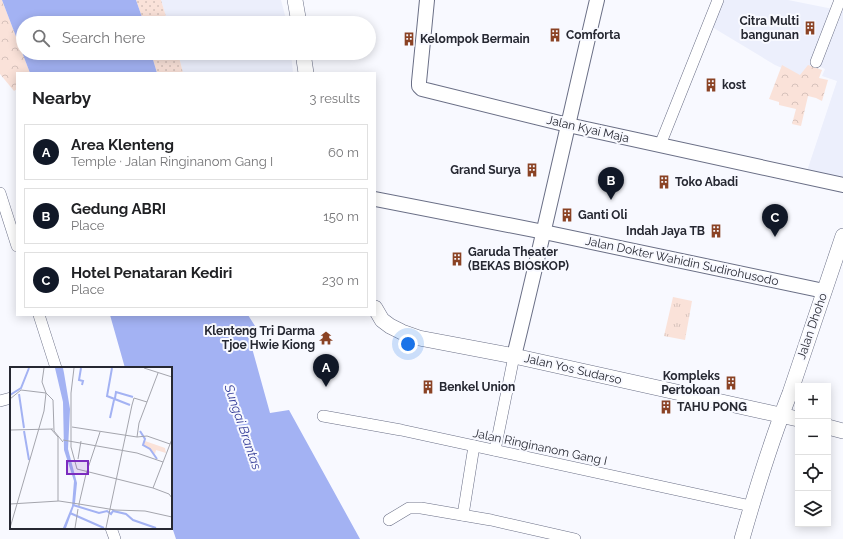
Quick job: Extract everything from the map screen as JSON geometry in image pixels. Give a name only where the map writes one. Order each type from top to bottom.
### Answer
[{"type":"main road","points":[[295,0],[298,16]]},
{"type":"main road","points":[[304,60],[306,72]]},
{"type":"main road","name":"Jalan Dhoho","points":[[742,539],[751,506],[781,415],[790,393],[843,236]]},
{"type":"main road","name":"Jalan Yos Sudarso","points":[[376,310],[382,320],[390,326],[419,338],[514,356],[795,419]]},
{"type":"main road","points":[[831,428],[843,431]]},
{"type":"street","name":"Jalan Kyai Maja","points":[[427,0],[419,82],[419,86],[422,89],[568,125],[843,185]]},
{"type":"street","points":[[495,450],[514,356],[597,0]]},
{"type":"street","points":[[660,145],[718,0]]},
{"type":"street","points":[[816,62],[840,0]]},
{"type":"street","points":[[0,193],[16,243]]},
{"type":"street","name":"Jalan Dokter Wahidin Sudirohusodo","points":[[376,199],[544,232],[824,291]]},
{"type":"street","points":[[39,316],[56,367]]},
{"type":"street","points":[[0,401],[10,398]]},
{"type":"street","name":"Jalan Ringinanom Gang I","points":[[324,416],[401,430],[751,506]]},
{"type":"street","points":[[463,515],[474,446]]},
{"type":"street","points":[[389,520],[405,510],[421,508],[491,520],[575,539]]},
{"type":"street","points":[[111,529],[115,539]]},
{"type":"shaded area","points":[[161,0],[281,0],[285,16],[166,16]]},
{"type":"shaded area","points":[[721,0],[788,0],[843,11],[843,183],[807,171],[837,81],[822,76],[825,69],[812,63],[803,77],[775,65],[712,27]]},
{"type":"shaded area","points":[[180,60],[292,60],[293,72],[183,72]]},
{"type":"green space","points":[[0,0],[2,0],[16,36],[16,60],[25,60],[30,72],[16,72],[16,90],[14,91],[0,74]]},
{"type":"green space","points":[[136,0],[161,0],[166,16],[142,16]]},
{"type":"green space","points":[[153,60],[180,60],[183,72],[157,72]]},
{"type":"green space","points":[[782,65],[800,75],[808,65],[822,70],[819,78],[828,80],[822,101],[808,96],[801,126],[792,124],[796,109],[779,105],[779,102],[769,99]]},
{"type":"green space","points":[[673,297],[692,301],[685,340],[664,336]]},
{"type":"water","points":[[2,0],[136,0],[142,16],[16,16],[16,36]]},
{"type":"water","points":[[25,60],[153,60],[157,72],[30,72]]},
{"type":"water","name":"Sungai Brantas","points":[[110,316],[249,316],[255,326],[247,330],[270,413],[289,410],[360,539],[176,539],[172,527],[172,367],[125,367]]},
{"type":"place","name":"Citra Multi bangunan","points":[[810,28]]},
{"type":"place","name":"Comforta","points":[[555,35]]},
{"type":"place","name":"Kelompok Bermain","points":[[409,39]]},
{"type":"place","name":"kost","points":[[711,85]]},
{"type":"place","name":"Grand Surya","points":[[532,170]]},
{"type":"place","name":"Toko Abadi","points":[[664,182]]},
{"type":"place","name":"Gedung ABRI","points":[[611,200]]},
{"type":"place","name":"Ganti Oli","points":[[567,215]]},
{"type":"place","name":"Indah Jaya TB","points":[[716,231]]},
{"type":"place","name":"Hotel Penataran Kediri","points":[[775,237]]},
{"type":"place","name":"Garuda Theater (BEKAS BIOSKOP)","points":[[457,259]]},
{"type":"place","name":"Klenteng Tri Darma Tjoe Hwie Kiong","points":[[326,338]]},
{"type":"place","name":"Kompleks Pertokoan","points":[[731,383]]},
{"type":"place","name":"Area Klenteng","points":[[326,387]]},
{"type":"place","name":"Benkel Union","points":[[428,387]]},
{"type":"place","name":"TAHU PONG","points":[[666,407]]}]
